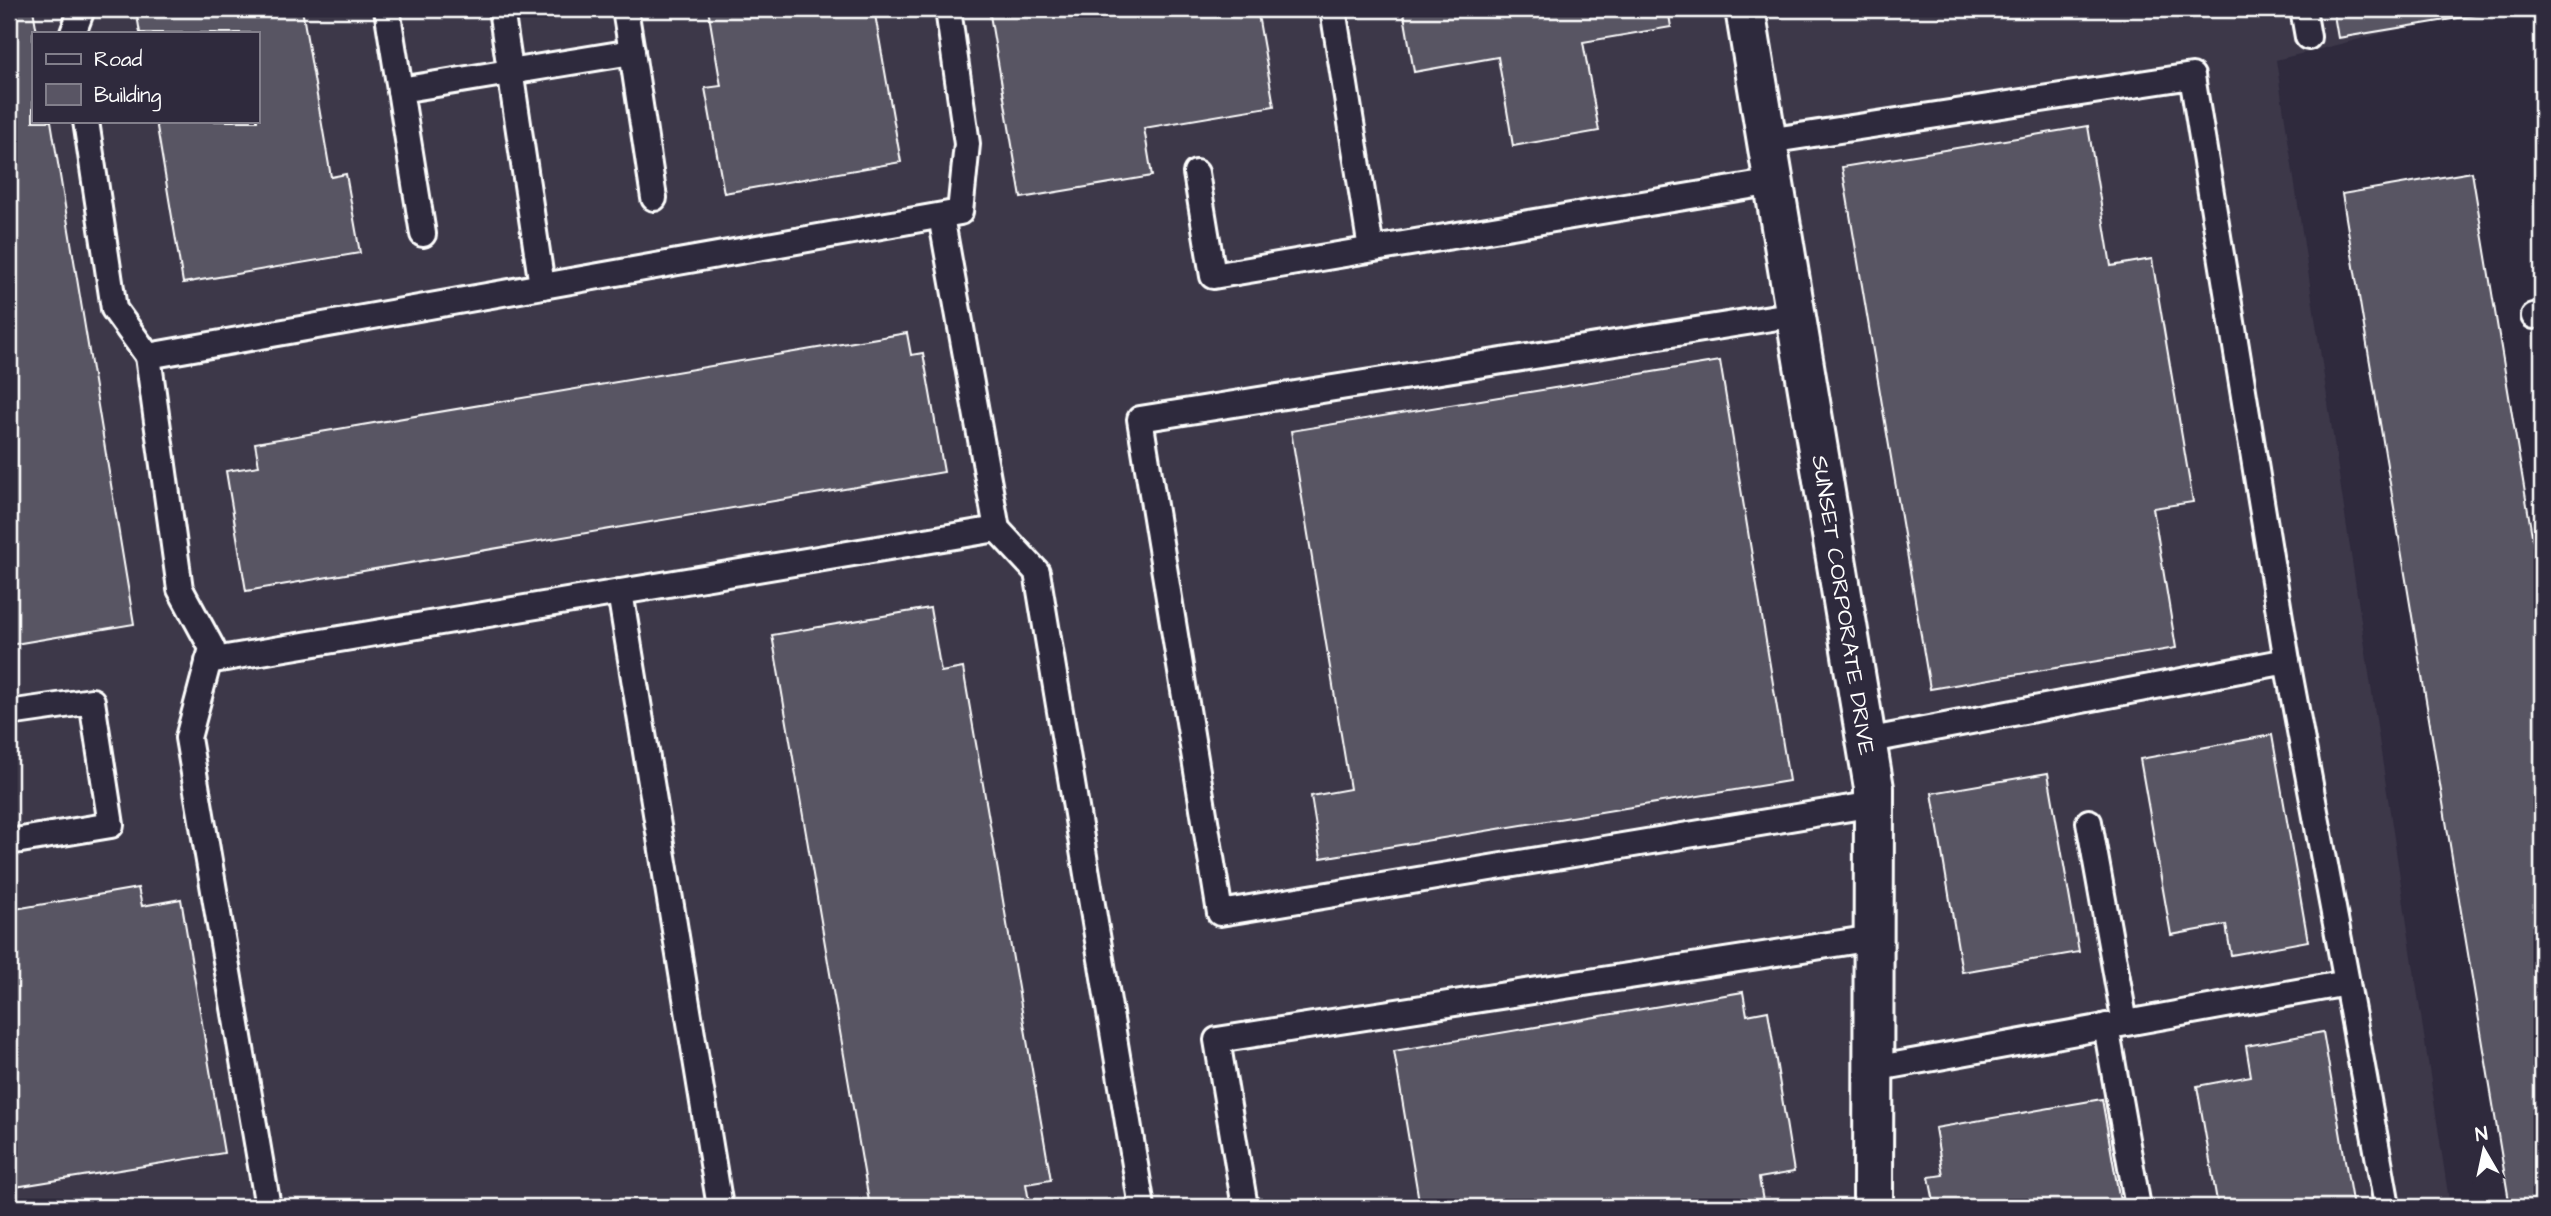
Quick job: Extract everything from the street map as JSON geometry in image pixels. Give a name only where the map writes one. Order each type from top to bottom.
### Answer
[{"type":"street","name":"SUNSET CORPORATE DRIVE","points":[[1749,9],[1767,141],[1874,788],[1873,1207]]},
{"type":"lane","points":[[72,32],[82,9]]},
{"type":"lane","points":[[387,9],[423,234]]},
{"type":"lane","points":[[501,9],[542,286]]},
{"type":"lane","points":[[625,9],[654,198]]},
{"type":"lane","points":[[148,356],[960,212],[967,144],[948,9]]},
{"type":"lane","points":[[1333,9],[1371,249]]},
{"type":"lane","points":[[2303,9],[2308,37]]},
{"type":"lane","points":[[400,90],[632,52]]},
{"type":"lane","points":[[1767,141],[2192,76],[2287,661],[2386,1200]]},
{"type":"lane","points":[[86,122],[114,309],[148,356],[180,589],[212,648],[188,738],[268,1207]]},
{"type":"lane","points":[[1196,173],[1213,276],[1774,182]]},
{"type":"lane","points":[[941,216],[997,530],[1037,572],[1142,1207]]},
{"type":"lane","points":[[1796,314],[1140,419],[1220,913],[1874,804]]},
{"type":"lane","points":[[208,661],[997,530]]},
{"type":"lane","points":[[620,592],[720,1207]]},
{"type":"lane","points":[[1866,741],[2287,661]]},
{"type":"lane","points":[[9,713],[92,701],[111,825],[9,842]]},
{"type":"lane","points":[[2089,822],[2138,1207]]},
{"type":"lane","points":[[1245,1207],[1217,1040],[1873,938]]},
{"type":"lane","points":[[1873,1069],[2347,983]]},
{"type":"shaded area","points":[[9,9],[2481,9],[2276,60],[2450,1207],[9,1207]]},
{"type":"building","points":[[9,9],[33,9],[37,32],[32,32],[32,122],[51,122],[134,624],[9,645]]},
{"type":"building","points":[[136,9],[302,9],[331,177],[346,174],[360,253],[183,283],[156,122],[259,122],[259,32],[140,32]]},
{"type":"building","points":[[708,9],[874,9],[901,162],[724,193],[705,88],[721,86]]},
{"type":"building","points":[[989,9],[1257,9],[1274,106],[1144,128],[1152,176],[1021,198]]},
{"type":"building","points":[[1403,9],[1668,9],[1671,27],[1583,42],[1599,131],[1513,146],[1498,57],[1414,72]]},
{"type":"building","points":[[2333,9],[2512,9],[2338,38]]},
{"type":"building","points":[[2088,126],[2111,266],[2152,259],[2193,502],[2153,508],[2176,648],[1930,689],[1842,167]]},
{"type":"building","points":[[2472,172],[2542,596],[2542,1207],[2510,1207],[2342,194]]},
{"type":"building","points":[[907,333],[911,355],[923,353],[944,472],[246,591],[226,471],[259,466],[255,443]]},
{"type":"building","points":[[1720,361],[1789,781],[1321,858],[1311,796],[1350,789],[1291,431]]},
{"type":"building","points":[[930,608],[941,672],[963,668],[1051,1180],[1026,1184],[1030,1207],[870,1207],[772,635]]},
{"type":"building","points":[[2272,735],[2308,941],[2231,955],[2226,925],[2171,935],[2140,759]]},
{"type":"building","points":[[2048,773],[2079,952],[1962,972],[1932,793]]},
{"type":"building","points":[[138,888],[142,906],[181,899],[224,1153],[9,1188],[9,910]]},
{"type":"building","points":[[1743,992],[1747,1015],[1768,1011],[1794,1172],[1759,1178],[1764,1207],[1420,1207],[1394,1051]]},
{"type":"building","points":[[2323,1032],[2353,1207],[2218,1207],[2197,1086],[2251,1076],[2246,1046]]},
{"type":"building","points":[[2102,1099],[2121,1207],[1935,1207],[1929,1177],[1943,1175],[1935,1128]]}]
